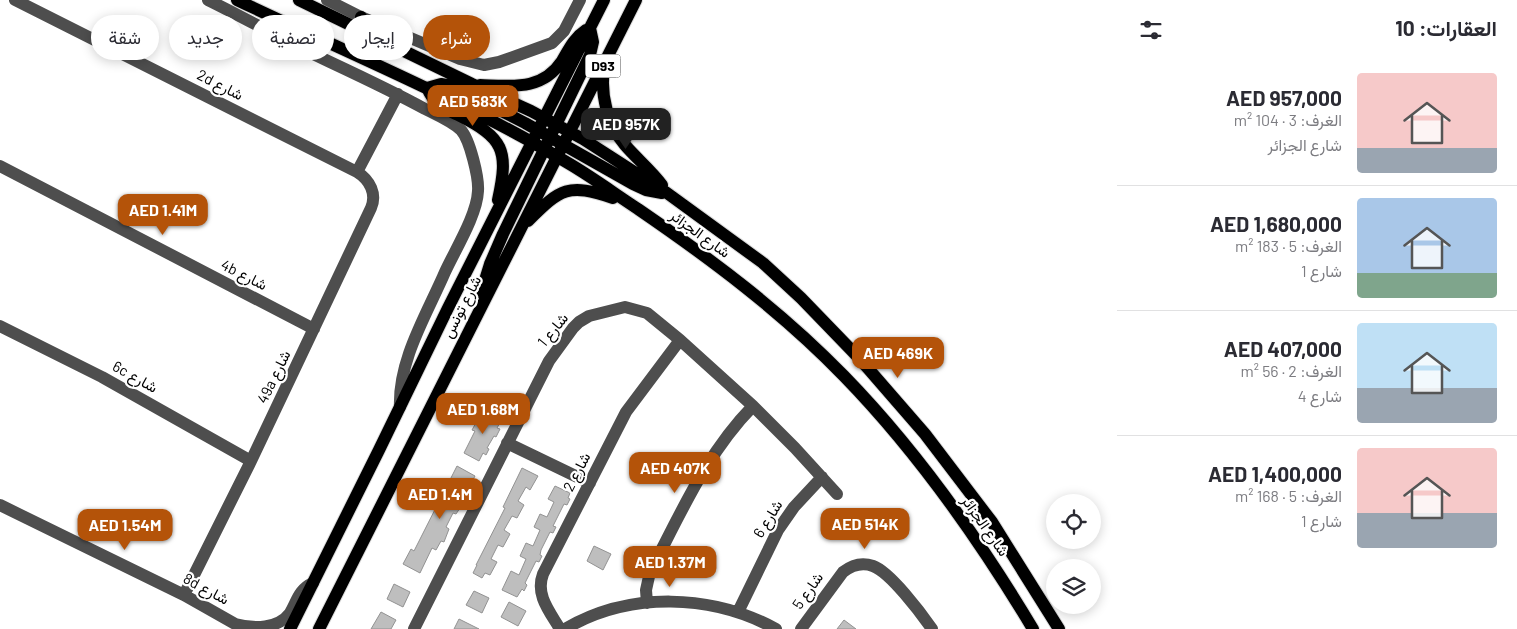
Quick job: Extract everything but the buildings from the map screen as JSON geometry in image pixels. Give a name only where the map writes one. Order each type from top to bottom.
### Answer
[{"type":"main road","name":"شارع الجزائر","points":[[237,0],[427,88],[544,149],[628,202],[738,282],[815,348],[856,389],[909,450],[1000,575],[1033,629]]},
{"type":"main road","name":"شارع الجزائر","points":[[299,0],[344,23]]},
{"type":"main road","points":[[472,84],[519,86],[531,85],[539,81],[555,69],[574,40],[590,28],[604,0]]},
{"type":"main road","name":"شارع تونس","points":[[319,629],[636,0]]},
{"type":"main road","points":[[475,317],[484,282],[496,249],[544,149],[544,133],[590,55],[593,42],[590,28]]},
{"type":"main road","name":"شارع الجزائر","points":[[413,56],[570,132],[667,193],[741,246],[784,282],[884,384],[925,434],[992,522],[1059,629]]},
{"type":"main road","points":[[605,62],[603,73],[604,95],[613,126],[624,144],[656,177],[667,193]]},
{"type":"main road","points":[[494,219],[504,170],[499,148],[485,130],[438,105],[427,88],[447,84],[544,133],[640,188],[653,192],[667,193]]},
{"type":"main road","name":"شارع تونس","points":[[290,629],[448,308],[532,143],[544,133]]},
{"type":"main road","points":[[520,229],[548,201],[568,190],[587,190],[628,202]]},
{"type":"street","name":"2d شارع","points":[[15,0],[357,172]]},
{"type":"street","points":[[208,0],[301,48],[398,94],[444,119],[462,132],[469,146],[478,191],[474,211],[407,359],[400,390],[400,407]]},
{"type":"street","points":[[413,39],[468,62],[491,64],[552,43],[564,31],[580,0]]},
{"type":"street","points":[[330,1],[358,15]]},
{"type":"street","points":[[357,172],[398,94]]},
{"type":"street","name":"4b شارع","points":[[0,166],[314,329]]},
{"type":"street","name":"49a شارع","points":[[184,595],[251,461],[372,204],[373,195],[371,187],[357,172]]},
{"type":"street","name":"شارع 1","points":[[414,629],[549,361],[566,336],[584,318],[625,307],[632,308],[654,318],[753,406],[837,494]]},
{"type":"street","name":"6c شارع","points":[[0,326],[102,377],[251,461]]},
{"type":"street","name":"شارع 2","points":[[560,629],[542,598],[542,580],[626,412],[680,340]]},
{"type":"street","points":[[646,603],[646,590],[650,572],[694,488],[722,441],[753,406]]},
{"type":"street","points":[[507,443],[590,483]]},
{"type":"street","name":"شارع 6","points":[[738,612],[782,524],[794,507],[822,478]]},
{"type":"street","name":"8d شارع","points":[[0,505],[184,595],[239,626],[260,628],[280,624],[290,613],[303,590],[313,583]]},
{"type":"street","name":"شارع 5","points":[[801,629],[843,572],[852,566],[863,564],[874,566],[884,573],[922,615],[932,629]]},
{"type":"street","points":[[566,629],[612,609],[646,603],[694,603],[724,608],[738,612],[776,629]]}]
